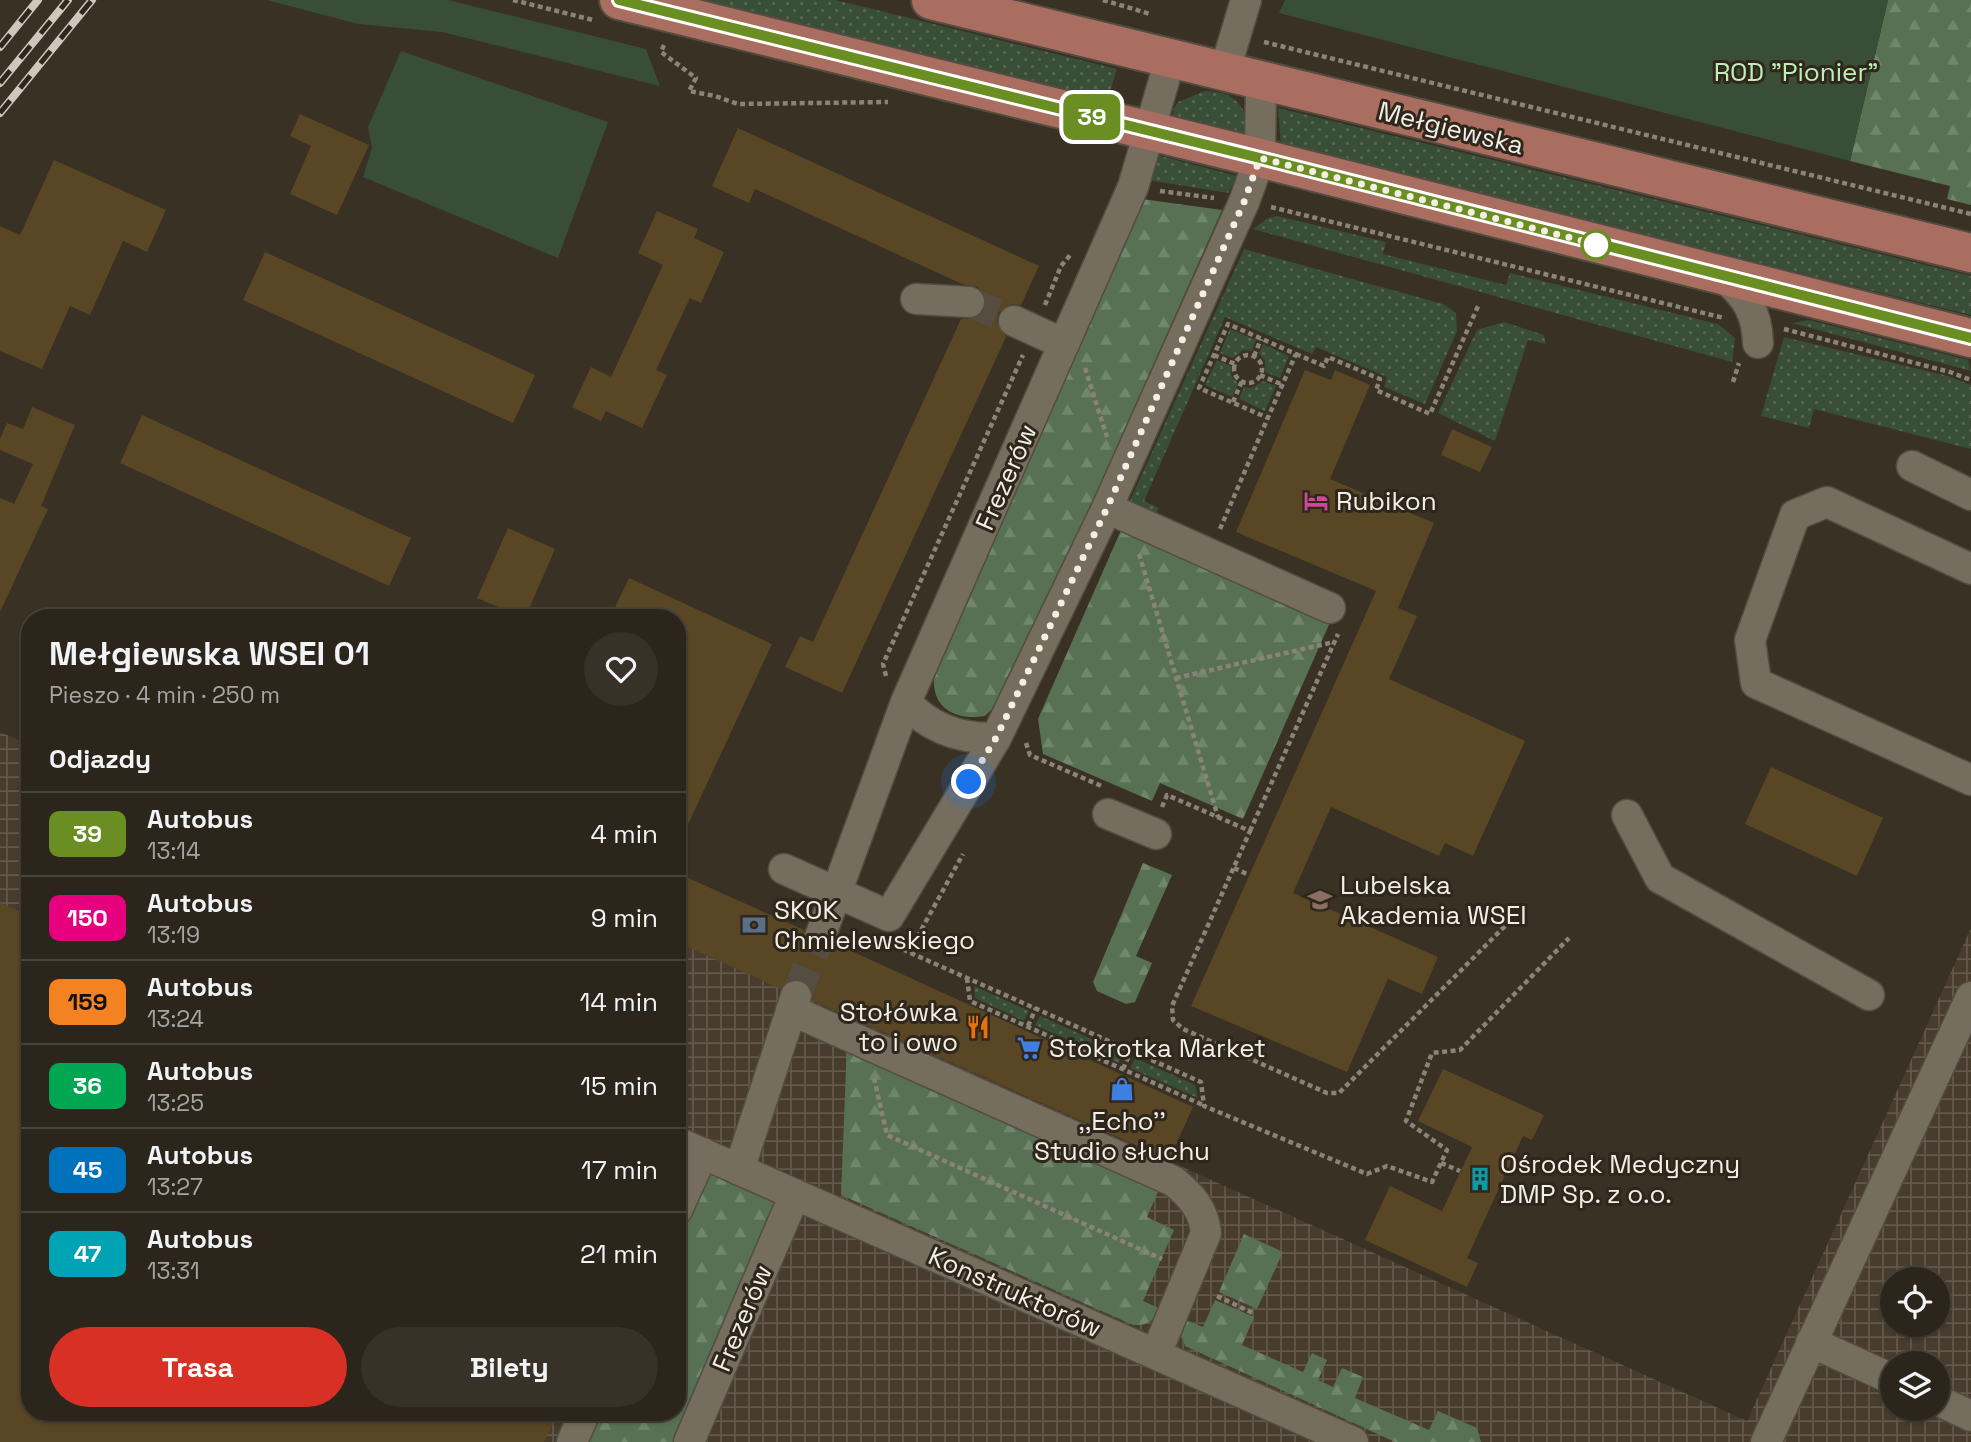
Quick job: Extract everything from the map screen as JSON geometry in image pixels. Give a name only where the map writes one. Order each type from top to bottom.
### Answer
[{"type":"main road","points":[[619,0],[1260,158],[1725,278],[1971,338]]},
{"type":"main road","name":"Mełgiewska","points":[[931,0],[1971,254]]},
{"type":"street","points":[[1224,73],[1246,0]]},
{"type":"street","name":"Frezerów","points":[[820,937],[906,702],[1073,352],[1133,187],[1170,60]]},
{"type":"street","points":[[784,869],[889,916],[996,738],[1107,508],[1244,202],[1260,158],[1263,134],[1261,82]]},
{"type":"street","points":[[1725,278],[1751,305],[1758,321],[1752,342]]},
{"type":"street","points":[[1752,342],[1775,318],[1802,297]]},
{"type":"street","points":[[916,299],[969,302]]},
{"type":"street","points":[[1024,326],[1073,352]]},
{"type":"street","points":[[1912,466],[1971,495]]},
{"type":"street","points":[[1971,569],[1827,502],[1795,515],[1750,639],[1756,683],[1971,780]]},
{"type":"street","points":[[1107,508],[1335,619]]},
{"type":"street","points":[[906,702],[920,718],[944,729],[970,739],[996,738]]},
{"type":"street","points":[[1108,814],[1156,834]]},
{"type":"street","points":[[1627,814],[1660,878],[1869,995]]},
{"type":"street","points":[[1766,1442],[1971,997]]},
{"type":"street","points":[[739,1170],[794,1003],[865,1043],[1173,1181],[1189,1193],[1205,1223],[1206,1233],[1156,1354]]},
{"type":"street","points":[[686,1166],[690,1147]]},
{"type":"street","name":"Konstruktorów","points":[[690,1147],[1353,1442]]},
{"type":"street","name":"Frezerów","points":[[689,1442],[795,1194]]},
{"type":"street","points":[[1811,1342],[1880,1374]]},
{"type":"street","points":[[1950,1406],[1971,1416]]},
{"type":"street","points":[[572,1442],[581,1421]]},
{"type":"path","points":[[1103,0],[1150,14]]},
{"type":"path","points":[[666,38],[661,52],[696,78],[689,92],[715,96],[738,104],[894,102]]},
{"type":"path","points":[[1264,42],[1971,214]]},
{"type":"path","points":[[1158,190],[1226,200]]},
{"type":"path","points":[[1266,206],[1729,320],[1752,342],[1775,348],[1781,328],[1950,372],[1971,380]]},
{"type":"path","points":[[886,677],[883,664],[1024,326],[1076,247]]},
{"type":"path","points":[[1268,418],[1199,388],[1228,324],[1324,366],[1328,357],[1380,379],[1376,390],[1430,414],[1479,304]]},
{"type":"path","points":[[1254,356],[1261,339]]},
{"type":"path","points":[[1733,382],[1752,342]]},
{"type":"path","points":[[1073,352],[1109,444]]},
{"type":"path","points":[[1219,531],[1296,354]]},
{"type":"path","points":[[1214,355],[1235,364]]},
{"type":"path","points":[[1254,356],[1262,367],[1260,375],[1253,381],[1242,381],[1235,373],[1235,364],[1241,357],[1254,356]]},
{"type":"path","points":[[1260,375],[1283,385]]},
{"type":"path","points":[[1233,402],[1242,381]]},
{"type":"path","points":[[1137,547],[1218,817]]},
{"type":"path","points":[[1250,831],[1334,642],[1335,619]]},
{"type":"path","points":[[1176,678],[1334,642]]},
{"type":"path","points":[[1249,875],[1234,868],[1170,1013],[1183,1029],[1327,1093],[1339,1093],[1514,917]]},
{"type":"path","points":[[909,952],[934,907]]},
{"type":"path","points":[[967,977],[970,1001],[1204,1106],[1367,1174],[1387,1166],[1432,1182],[1447,1150],[1406,1121],[1432,1053],[1460,1050],[1569,939]]},
{"type":"path","points":[[895,946],[1200,1082],[1204,1106]]},
{"type":"path","points":[[1028,1027],[1036,1008]]},
{"type":"path","points":[[865,1043],[887,1135],[1162,1259]]},
{"type":"path","points":[[1124,1069],[1131,1051]]},
{"type":"path","points":[[1441,1163],[1460,1171]]},
{"type":"path","points":[[1217,1296],[1255,1314]]},
{"type":"shaded area","points":[[0,732],[21,741],[21,1421],[686,1421],[687,944],[1747,1421],[1971,928],[1971,1442],[0,1442]]},
{"type":"green space","points":[[267,0],[448,0],[646,49],[660,86],[442,32],[358,24]]},
{"type":"green space","points":[[685,0],[836,0],[1117,69],[1107,101]]},
{"type":"green space","name":"ROD \"Pionier\"","points":[[1285,0],[1888,0],[1850,161],[1279,13]]},
{"type":"green space","points":[[1888,0],[1971,0],[1971,205],[1947,199],[1950,186],[1850,161]]},
{"type":"green space","points":[[401,51],[608,122],[558,258],[363,177],[372,148],[368,127]]},
{"type":"green space","points":[[1205,91],[1224,94],[1237,102],[1246,115],[1250,134],[1174,116],[1173,110],[1178,102]]},
{"type":"green space","points":[[1278,108],[1971,276],[1971,315],[1281,145]]},
{"type":"green space","points":[[1157,155],[1237,176],[1228,193],[1148,180]]},
{"type":"green space","points":[[1142,199],[1222,210],[1007,694],[985,716],[955,714],[947,710],[936,696],[934,675]]},
{"type":"green space","points":[[1277,216],[1386,242],[1383,254],[1506,285],[1510,273],[1718,324],[1735,338],[1732,362],[1253,229],[1268,218]]},
{"type":"green space","points":[[1244,249],[1443,304],[1456,313],[1457,331],[1425,404],[1384,387],[1387,377],[1316,347],[1312,354],[1225,317],[1144,501],[1159,508],[1156,515],[1129,503]]},
{"type":"green space","points":[[1809,320],[1968,360],[1971,371],[1792,323]]},
{"type":"green space","points":[[1504,322],[1544,335],[1546,344],[1528,340],[1495,441],[1438,413],[1477,330]]},
{"type":"green space","points":[[1230,329],[1256,340],[1252,351],[1243,350],[1233,358],[1220,353]]},
{"type":"green space","points":[[1784,337],[1948,376],[1971,385],[1971,449],[1814,409],[1809,428],[1761,416]]},
{"type":"green space","points":[[1263,344],[1289,356],[1280,378],[1265,372],[1265,361],[1259,353]]},
{"type":"green space","points":[[1217,360],[1231,366],[1231,375],[1238,384],[1232,397],[1205,385]]},
{"type":"green space","points":[[1263,381],[1276,386],[1265,411],[1239,399],[1244,387],[1252,388]]},
{"type":"green space","points":[[1122,528],[1331,620],[1243,819],[1160,783],[1152,801],[1043,754],[1038,719]]},
{"type":"green space","points":[[1143,863],[1172,875],[1136,956],[1152,963],[1135,1002],[1126,1004],[1097,991],[1093,982]]},
{"type":"green space","points":[[974,986],[1029,1011],[1024,1021],[975,998]]},
{"type":"green space","points":[[1040,1016],[1123,1053],[1119,1063],[1035,1025]]},
{"type":"green space","points":[[847,1043],[1161,1185],[1147,1217],[1174,1230],[1143,1301],[1161,1309],[1156,1317],[1146,1324],[1133,1325],[841,1195]]},
{"type":"green space","points":[[1135,1058],[1195,1085],[1198,1098],[1130,1068]]},
{"type":"green space","points":[[708,1172],[778,1204],[686,1417],[686,1221]]},
{"type":"green space","points":[[1244,1234],[1283,1252],[1257,1309],[1219,1292]]},
{"type":"green space","points":[[1215,1300],[1254,1317],[1242,1345],[1303,1372],[1312,1353],[1327,1360],[1318,1380],[1333,1387],[1342,1368],[1363,1377],[1355,1398],[1429,1430],[1438,1411],[1477,1428],[1481,1442],[1395,1442],[1185,1346],[1181,1333],[1181,1318],[1203,1327]]},
{"type":"green space","points":[[595,1421],[684,1421],[675,1442],[586,1442]]},
{"type":"building","points":[[300,114],[369,145],[337,215],[290,194],[311,146],[290,136]]},
{"type":"building","points":[[738,128],[1039,266],[1021,305],[1012,304],[998,313],[997,323],[1006,337],[842,693],[785,667],[800,636],[813,642],[961,319],[977,317],[986,302],[978,287],[962,284],[755,189],[749,203],[712,186]]},
{"type":"building","points":[[54,160],[166,210],[147,252],[123,241],[90,315],[70,306],[42,369],[0,351],[0,226],[20,235]]},
{"type":"building","points":[[657,211],[698,229],[694,238],[724,252],[701,303],[690,298],[656,370],[667,375],[642,428],[606,411],[601,421],[572,407],[591,367],[611,377],[663,265],[638,253]]},
{"type":"building","points":[[265,252],[535,375],[513,423],[243,300]]},
{"type":"building","points":[[1305,370],[1331,380],[1335,370],[1370,385],[1330,479],[1434,523],[1398,608],[1417,616],[1389,679],[1525,741],[1473,856],[1445,843],[1439,856],[1331,807],[1293,893],[1438,957],[1422,994],[1388,979],[1347,1072],[1191,1006],[1376,591],[1236,532]]},
{"type":"building","points":[[32,407],[75,425],[41,506],[48,509],[0,612],[0,498],[14,504],[33,464],[0,450],[0,439],[7,423],[23,429]]},
{"type":"building","points":[[142,415],[411,538],[389,586],[120,463]]},
{"type":"building","points":[[1452,429],[1492,447],[1480,472],[1441,455]]},
{"type":"building","points":[[508,528],[555,549],[529,609],[503,609],[477,598]]},
{"type":"building","points":[[629,578],[772,644],[686,829],[686,609],[614,609]]},
{"type":"building","points":[[1771,767],[1883,818],[1857,876],[1745,824]]},
{"type":"building","points":[[686,877],[804,930],[803,941],[813,953],[824,954],[836,944],[1193,1107],[1169,1160],[813,1001],[809,985],[802,980],[792,979],[781,989],[686,946]]},
{"type":"building","points":[[0,903],[21,912],[21,1421],[554,1421],[544,1442],[0,1442]]},
{"type":"building","name":"Ośrodek Medyczny DMP Sp. z o.o.","points":[[1443,1069],[1544,1115],[1532,1140],[1523,1136],[1467,1258],[1478,1263],[1467,1287],[1365,1240],[1390,1186],[1442,1211],[1472,1147],[1418,1121]]},
{"type":"tunnel","points":[[969,302],[1014,321]]},
{"type":"tunnel","points":[[796,996],[820,937]]},
{"type":"railway","points":[[0,47],[38,0]]},
{"type":"railway","points":[[0,83],[68,0]]},
{"type":"railway","points":[[0,113],[92,0]]},
{"type":"bus line","name":"39","points":[[619,0],[1260,158],[1725,278],[1971,338]]},
{"type":"place","name":"Rubikon","points":[[1316,501]]},
{"type":"place","name":"Lubelska Akademia WSEI","points":[[1320,900]]},
{"type":"place","name":"SKOK Chmielewskiego","points":[[754,925]]},
{"type":"place","name":"Stołówka to i owo","points":[[978,1027]]},
{"type":"place","name":"Stokrotka Market","points":[[1029,1048]]},
{"type":"place","name":",,Echo'' Studio słuchu","points":[[1122,1089]]},
{"type":"place","name":"Ośrodek Medyczny DMP Sp. z o.o.","points":[[1480,1179]]},
{"type":"route","points":[[969,782],[996,738],[1107,508],[1244,202],[1260,158],[1599,245],[1596,245]]}]
